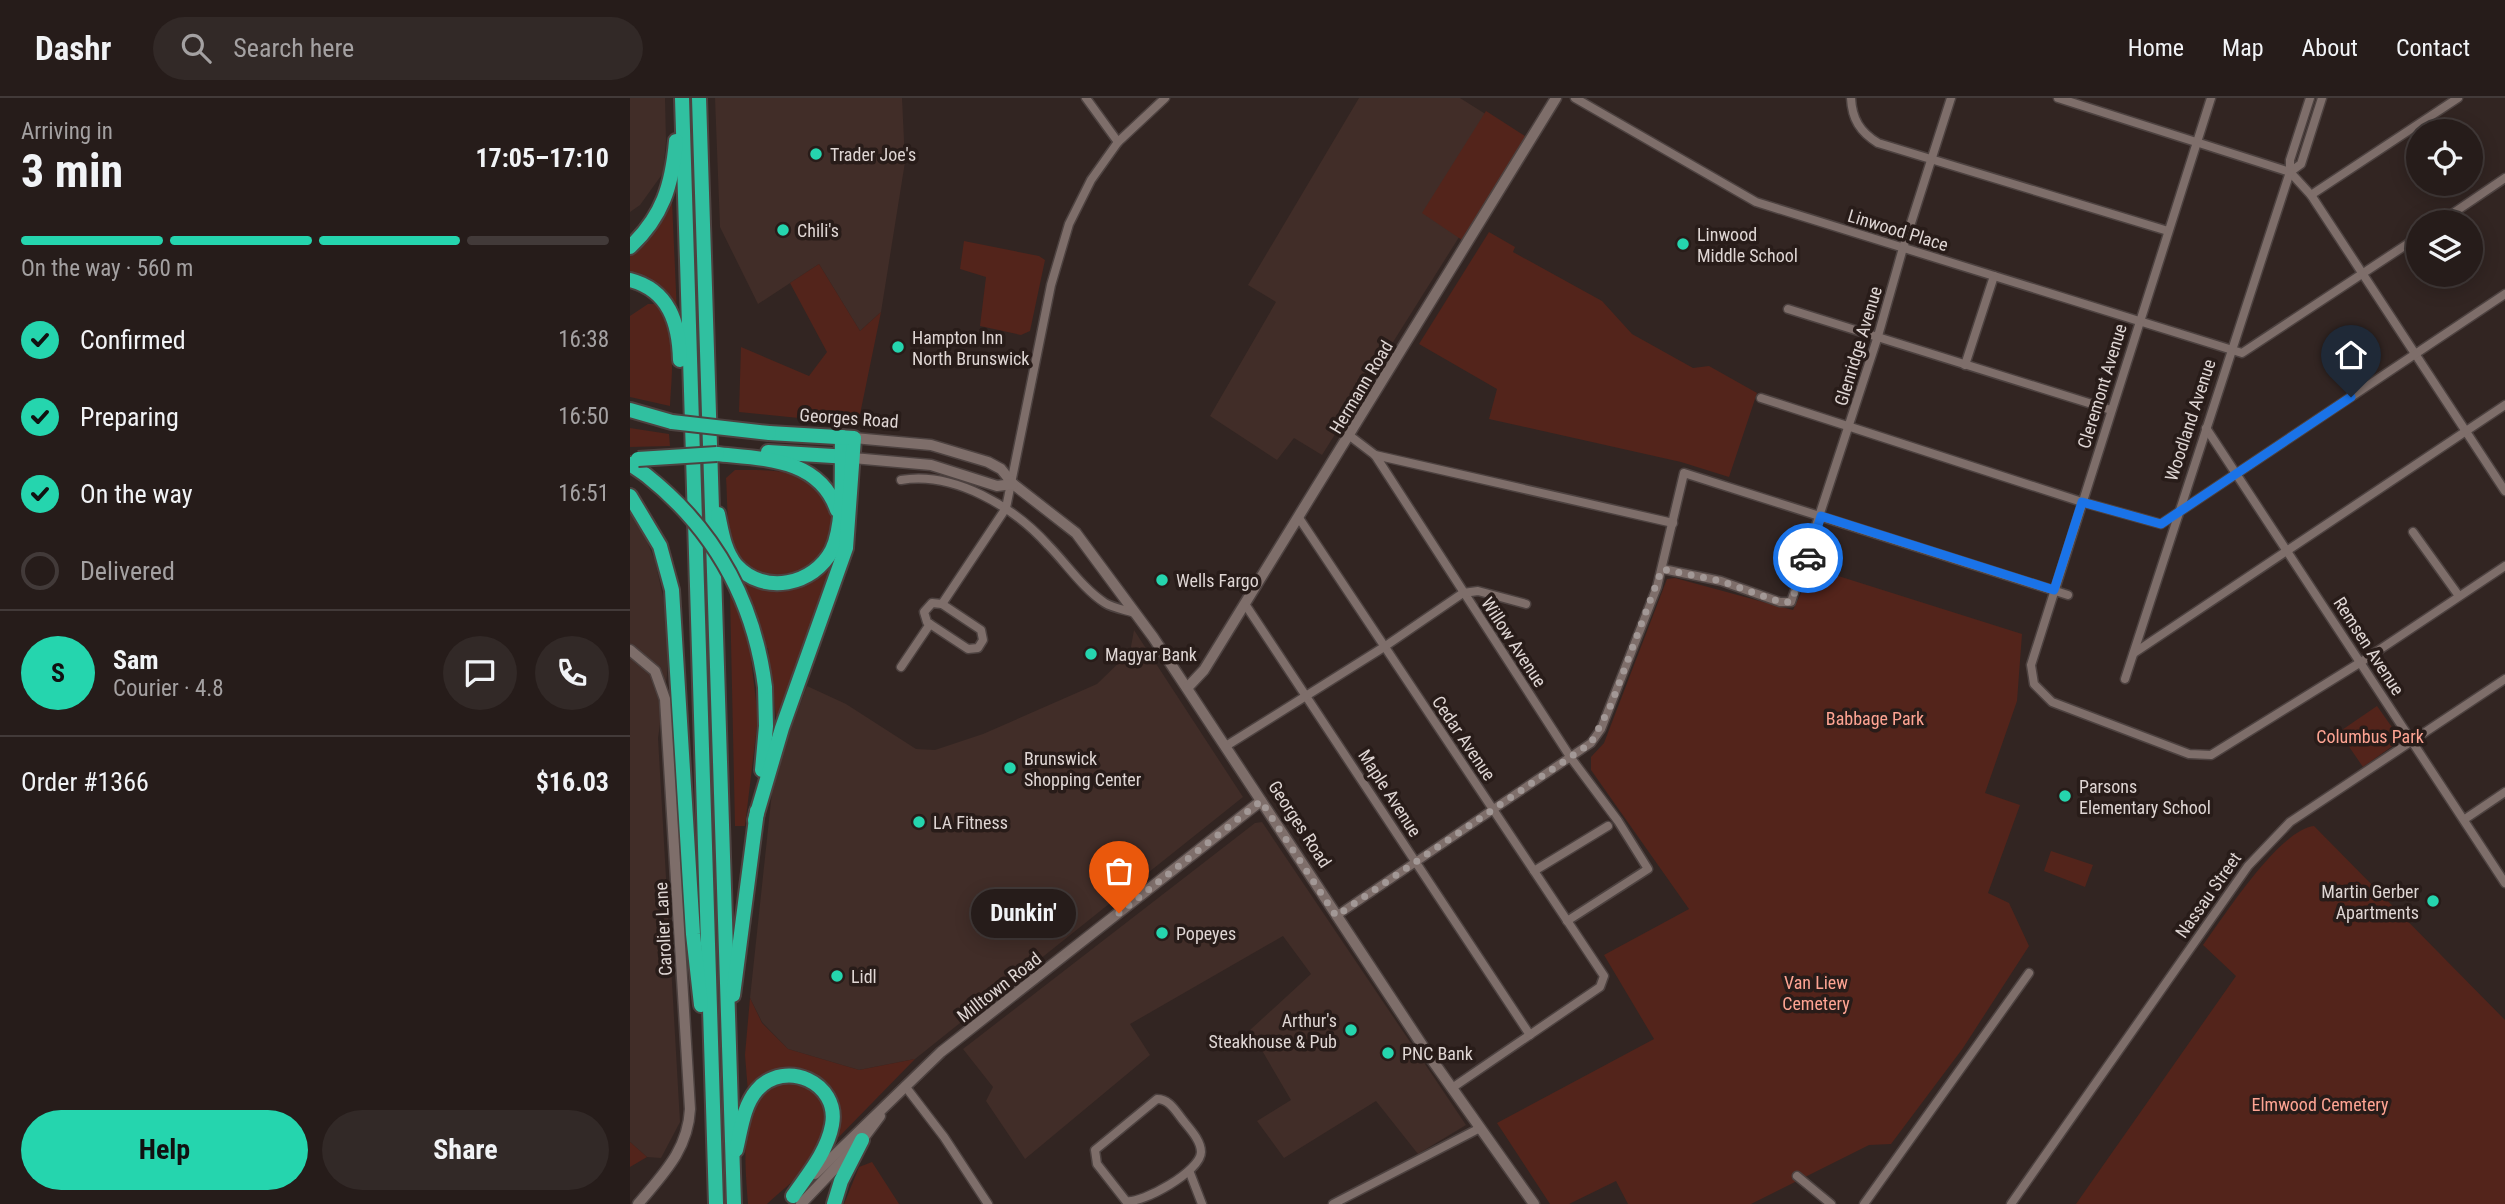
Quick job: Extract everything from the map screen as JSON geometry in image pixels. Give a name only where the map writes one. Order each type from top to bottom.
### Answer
[{"type":"highway","points":[[630,247],[652,225],[666,201],[673,168],[681,98]]},
{"type":"highway","points":[[681,98],[716,1204]]},
{"type":"highway","points":[[699,98],[727,1059],[734,1204]]},
{"type":"highway","points":[[630,280],[659,294],[671,312],[678,338],[681,387],[691,440]]},
{"type":"highway","points":[[630,410],[672,422]]},
{"type":"highway","points":[[630,416],[672,422]]},
{"type":"highway","name":"Georges Road","points":[[672,422],[769,433],[848,437]]},
{"type":"highway","points":[[755,820],[782,728],[846,548],[848,437]]},
{"type":"highway","points":[[630,461],[718,454],[847,457]]},
{"type":"highway","points":[[769,456],[814,476],[827,489],[838,513]]},
{"type":"highway","points":[[710,471],[726,548],[740,569],[760,580],[791,582],[819,568],[836,540],[847,457]]},
{"type":"highway","points":[[630,461],[691,516],[728,569],[752,624],[765,687],[765,751],[736,960],[727,1059]]},
{"type":"highway","points":[[630,496],[656,537],[673,590],[693,934],[713,1108]]},
{"type":"highway","points":[[732,1165],[747,1109],[756,1091],[778,1076],[790,1074],[808,1078],[826,1094],[833,1121],[823,1150],[793,1201]]},
{"type":"highway","points":[[834,1204],[841,1181],[862,1140]]},
{"type":"street","points":[[1086,98],[1118,142]]},
{"type":"street","points":[[942,604],[1006,508],[1013,484],[1051,285],[1069,224],[1091,180],[1118,142],[1165,98]]},
{"type":"street","name":"Hermann Road","points":[[1188,687],[1204,670],[1299,518],[1556,98]]},
{"type":"street","name":"Linwood Place","points":[[1575,98],[1756,202],[2230,350]]},
{"type":"street","points":[[1852,98],[1857,125],[1865,135],[1878,143],[2168,231]]},
{"type":"street","name":"Glenridge Avenue","points":[[1662,569],[1721,581],[1780,602],[1791,602],[1850,426],[1951,98]]},
{"type":"street","points":[[2058,98],[2290,172],[2311,195],[2505,491]]},
{"type":"street","name":"Cleremont Avenue","points":[[2211,98],[2031,665],[2034,684],[2052,702],[2189,754],[2211,755],[2361,662]]},
{"type":"street","name":"Woodland Avenue","points":[[2124,679],[2175,515],[2290,172],[2290,160],[2309,98]]},
{"type":"street","name":"Woodland Avenue","points":[[2290,172],[2301,164],[2322,98]]},
{"type":"street","points":[[2311,195],[2458,98]]},
{"type":"street","points":[[2458,210],[2505,178]]},
{"type":"street","points":[[2230,350],[2247,352],[2406,245]]},
{"type":"street","points":[[1965,365],[1994,276]]},
{"type":"street","points":[[1761,398],[2082,502],[2161,524],[2505,294]]},
{"type":"street","points":[[1788,309],[2111,410]]},
{"type":"street","points":[[2134,653],[2505,405]]},
{"type":"street","name":"Remsen Avenue","points":[[2206,428],[2505,883]]},
{"type":"street","name":"Willow Avenue","points":[[1350,436],[1375,455],[1571,758],[1618,821],[1648,869],[1567,921]]},
{"type":"street","name":"Georges Road","points":[[848,437],[916,442],[953,450],[1001,469],[1013,484],[1076,533],[1138,614],[1188,687],[1336,916],[1530,1203]]},
{"type":"street","points":[[1375,455],[1673,523]]},
{"type":"street","points":[[847,457],[931,465],[998,486],[1013,484]]},
{"type":"street","points":[[1336,916],[1591,743],[1601,729],[1662,569],[1684,473],[2068,595]]},
{"type":"street","points":[[901,480],[918,477],[947,483],[1006,508],[1047,543],[1105,603],[1138,614]]},
{"type":"street","name":"Cedar Avenue","points":[[1299,518],[1604,976],[1600,987],[1530,1035]]},
{"type":"street","points":[[2413,532],[2459,596]]},
{"type":"street","points":[[2361,662],[2505,566]]},
{"type":"street","points":[[1226,746],[1384,647],[1463,593],[1478,591],[1526,604]]},
{"type":"street","points":[[932,603],[942,604],[981,630],[981,644],[968,649],[930,624],[924,615],[926,608],[932,603]]},
{"type":"street","name":"Maple Avenue","points":[[1245,604],[1530,1035]]},
{"type":"street","points":[[901,667],[930,624]]},
{"type":"street","name":"Carolier Lane","points":[[630,650],[655,671],[665,699],[690,1109],[682,1147],[638,1204]]},
{"type":"street","name":"Nassau Street","points":[[2011,1204],[2261,850],[2299,815],[2505,679]]},
{"type":"street","points":[[2465,819],[2505,792]]},
{"type":"street","name":"Milltown Road","points":[[793,1201],[862,1140],[893,1099],[941,1052],[1261,801]]},
{"type":"street","points":[[1534,871],[1608,825]]},
{"type":"street","points":[[1864,1204],[2029,973]]},
{"type":"street","points":[[1452,1088],[1530,1035]]},
{"type":"street","points":[[905,1086],[944,1137],[988,1204]]},
{"type":"street","name":"Milltown Road","points":[[793,1201],[854,1133],[893,1099]]},
{"type":"street","points":[[1163,1099],[1199,1143],[1201,1153],[1198,1164],[1190,1173],[1133,1202],[1126,1201],[1097,1164],[1095,1150],[1153,1101],[1163,1099]]},
{"type":"street","points":[[1333,1204],[1480,1128]]},
{"type":"street","points":[[1190,1173],[1202,1204]]},
{"type":"street","points":[[1797,1175],[1830,1204]]},
{"type":"shaded area","points":[[630,98],[665,98],[666,141],[663,173],[640,205],[630,212]]},
{"type":"shaded area","points":[[715,98],[902,98],[905,162],[881,312],[860,331],[819,264],[758,304],[720,227]]},
{"type":"shaded area","points":[[1359,98],[1460,98],[1522,137],[1322,455],[1294,438],[1277,460],[1210,416],[1276,302],[1248,285]]},
{"type":"shaded area","points":[[630,514],[638,519],[655,561],[669,623],[667,675],[658,738],[680,1122],[661,1158],[647,1157],[630,1142]]},
{"type":"shaded area","points":[[1134,630],[1243,797],[915,1059],[859,1070],[788,1049],[762,1022],[750,998],[774,773],[807,686],[846,704],[916,749],[935,750],[983,734],[1097,684],[1130,652]]},
{"type":"shaded area","points":[[1262,822],[1466,1125],[1418,1154],[1376,1101],[1284,1158],[1257,1121],[1291,1100],[1250,1030],[1311,974],[1283,936],[1130,1024],[1150,1055],[1025,1159],[986,1101],[993,1087],[963,1049],[1255,823]]},
{"type":"green space","points":[[1486,111],[1531,140],[1468,244],[1422,213]]},
{"type":"green space","points":[[672,201],[677,314],[630,277],[630,252],[655,230]]},
{"type":"green space","points":[[1489,232],[1515,247],[1513,252],[1602,301],[1632,334],[1693,368],[1709,366],[1757,393],[1729,477],[1681,462],[1489,419],[1497,389],[1419,344]]},
{"type":"green space","points":[[964,241],[1039,256],[1045,260],[1030,331],[1021,335],[980,326],[986,277],[960,269]]},
{"type":"green space","points":[[819,264],[860,331],[881,312],[858,424],[739,412],[741,347],[809,376],[827,352],[790,283]]},
{"type":"green space","points":[[648,304],[659,304],[669,328],[672,354],[670,406],[630,397],[630,316]]},
{"type":"green space","points":[[630,428],[669,434],[670,446],[630,447]]},
{"type":"green space","points":[[735,470],[791,473],[809,478],[823,492],[833,524],[829,543],[818,558],[804,570],[786,576],[769,577],[752,571],[739,558],[731,539],[727,508],[726,478]]},
{"type":"green space","points":[[839,559],[777,725],[768,648],[750,650],[758,718],[745,826],[735,826],[730,595],[746,581],[775,588],[796,588],[815,578]]},
{"type":"green space","points":[[1813,568],[2022,634],[2017,701],[1985,793],[2020,805],[1988,893],[2009,903],[2029,946],[1963,1048],[1891,1144],[1869,1145],[1751,1204],[1628,1204],[1616,1181],[1569,1204],[1550,1204],[1497,1123],[1654,1039],[1604,955],[1689,909],[1591,770],[1591,757],[1604,743],[1667,579],[1675,578],[1793,610]]},
{"type":"green space","name":"Columbus Park","points":[[2377,706],[2401,740],[2363,767],[2339,732]]},
{"type":"green space","name":"Elmwood Cemetery","points":[[2314,826],[2505,1020],[2505,1204],[2076,1204],[2236,976],[2203,945],[2269,858],[2300,831]]},
{"type":"green space","points":[[2051,851],[2093,865],[2085,887],[2044,871]]},
{"type":"green space","points":[[750,998],[762,1023],[788,1049],[859,1070],[915,1059],[831,1145],[837,1105],[830,1089],[822,1082],[796,1067],[764,1075],[748,1092],[745,1055]]},
{"type":"green space","points":[[786,1080],[804,1086],[824,1104],[825,1129],[813,1156],[795,1179],[767,1204],[748,1204],[746,1143],[751,1111],[757,1098],[766,1089]]},
{"type":"green space","points":[[630,1142],[647,1157],[630,1167]]},
{"type":"green space","points":[[872,1162],[899,1204],[844,1204],[859,1167]]},
{"type":"way so far","points":[[1119,913],[1261,801],[1336,916],[1591,743],[1601,729],[1611,705],[1662,569],[1721,581],[1780,602],[1791,602],[1808,558]]},
{"type":"place","name":"Trader Joe's","points":[[816,154]]},
{"type":"place","name":"Chili's","points":[[783,230]]},
{"type":"place","name":"Linwood Middle School","points":[[1683,244]]},
{"type":"place","name":"Hampton Inn North Brunswick","points":[[898,347]]},
{"type":"place","name":"Wells Fargo","points":[[1162,580]]},
{"type":"place","name":"Magyar Bank","points":[[1091,654]]},
{"type":"place","name":"Brunswick Shopping Center","points":[[1010,768]]},
{"type":"place","name":"Parsons Elementary School","points":[[2065,796]]},
{"type":"place","name":"LA Fitness","points":[[919,822]]},
{"type":"place","name":"Martin Gerber Apartments","points":[[2433,901]]},
{"type":"place","name":"Dunkin'","points":[[1119,913]]},
{"type":"place","name":"Popeyes","points":[[1162,933]]},
{"type":"place","name":"Lidl","points":[[837,976]]},
{"type":"place","name":"Arthur's Steakhouse & Pub","points":[[1351,1030]]},
{"type":"place","name":"PNC Bank","points":[[1388,1053]]},
{"type":"route","points":[[1808,558],[1821,516],[2054,590],[2082,502],[2161,524],[2351,397]]},
{"type":"park label","name":"Babbage Park","points":[[1875,718]]},
{"type":"park label","name":"Van Liew Cemetery","points":[[1816,992]]}]
